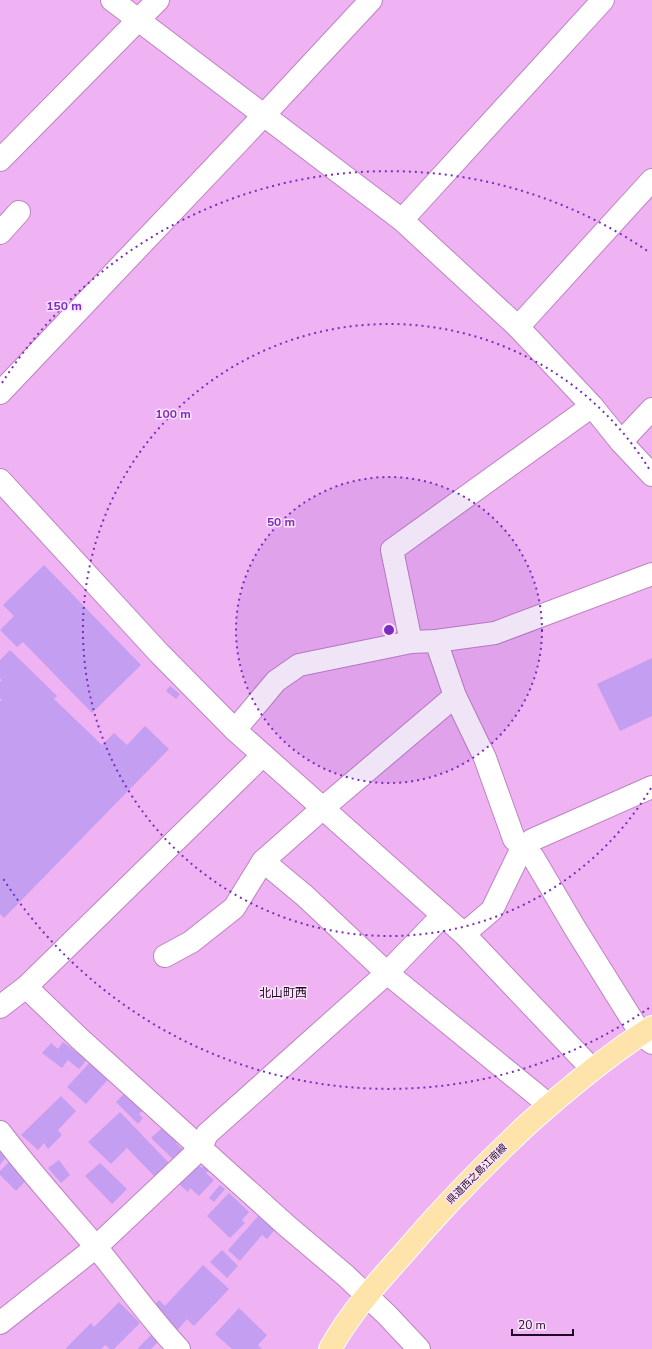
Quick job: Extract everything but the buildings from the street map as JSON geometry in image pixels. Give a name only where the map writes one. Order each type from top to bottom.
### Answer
[{"type":"main road","name":"県道西之島江南線","points":[[330,1349],[366,1296],[414,1240],[473,1176],[549,1105],[592,1069],[648,1035]]},
{"type":"street","points":[[112,0],[402,220],[518,327],[592,406],[652,475]]},
{"type":"street","points":[[0,160],[158,0]]},
{"type":"street","points":[[0,393],[371,0]]},
{"type":"street","points":[[402,220],[603,0]]},
{"type":"street","points":[[518,327],[652,180]]},
{"type":"street","points":[[0,233],[19,212]]},
{"type":"street","points":[[411,642],[392,550],[592,406]]},
{"type":"street","points":[[622,442],[652,409]]},
{"type":"street","points":[[0,480],[159,653],[235,730],[464,934],[592,1069]]},
{"type":"street","points":[[235,730],[276,681],[299,665],[411,642],[436,641],[495,633],[652,574]]},
{"type":"street","points":[[436,641],[455,696],[485,758],[514,839],[533,857],[576,930],[648,1035]]},
{"type":"street","points":[[165,956],[191,942],[234,908],[263,861],[455,696]]},
{"type":"street","points":[[0,1007],[26,986],[263,755]]},
{"type":"street","points":[[464,934],[492,910],[522,848],[532,840],[652,787]]},
{"type":"street","points":[[263,861],[305,896],[387,972],[549,1105]]},
{"type":"street","points":[[0,1323],[96,1247],[202,1148],[207,1134],[387,972],[443,915]]},
{"type":"street","points":[[26,986],[80,1039],[287,1226],[346,1276],[387,1315],[419,1349]]},
{"type":"street","points":[[0,1132],[52,1197],[96,1247],[162,1331],[179,1349]]},
{"type":"district","name":"北山町西","points":[[283,993]]}]
